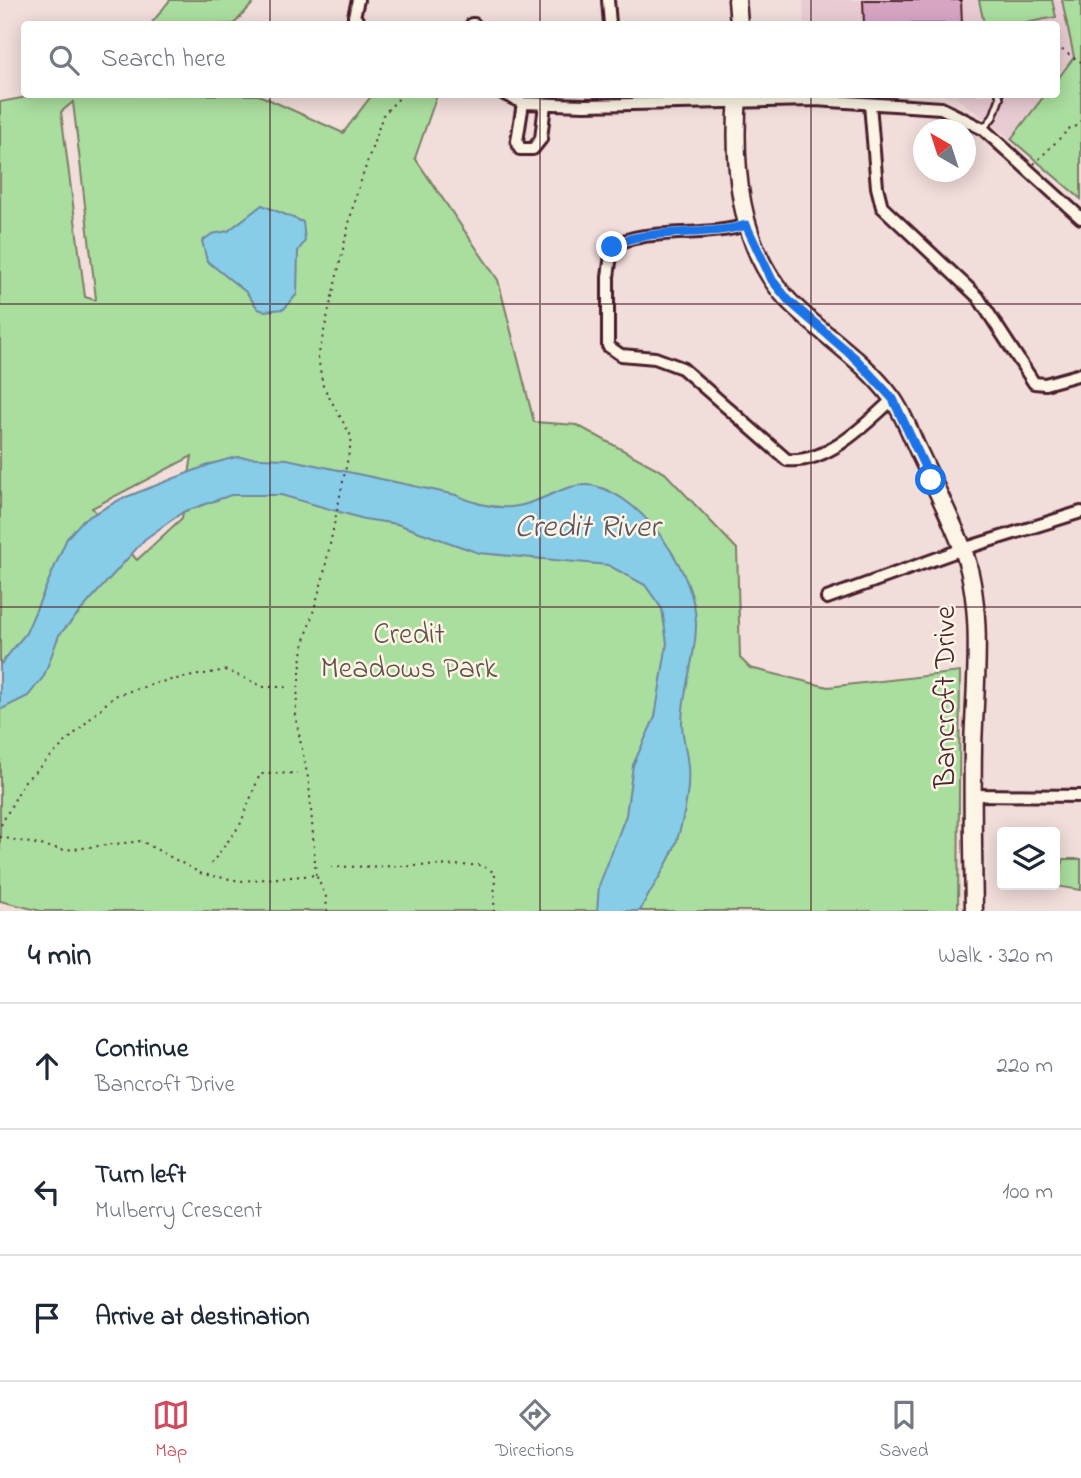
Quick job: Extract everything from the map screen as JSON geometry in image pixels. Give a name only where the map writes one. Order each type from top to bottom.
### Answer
[{"type":"street","points":[[358,0],[354,16],[358,21]]},
{"type":"street","points":[[608,0],[610,21]]},
{"type":"street","points":[[737,0],[739,21]]},
{"type":"street","points":[[512,98],[523,103],[545,104],[612,100],[870,99],[942,107],[983,129],[1081,218]]},
{"type":"street","name":"Bancroft Drive","points":[[737,99],[741,195],[746,225],[772,280],[789,301],[856,359],[893,399],[963,549],[970,579],[977,646],[972,794],[974,911]]},
{"type":"street","points":[[870,99],[877,187],[882,207],[978,297],[1034,383],[1045,384],[1081,374]]},
{"type":"street","points":[[523,103],[517,141],[520,149],[533,149],[541,139],[545,104]]},
{"type":"street","points":[[746,225],[700,234],[624,238],[612,247],[608,277],[608,346],[621,355],[654,358],[682,368],[787,460],[801,461],[822,454],[843,441],[893,399]]},
{"type":"street","points":[[827,598],[963,549],[1081,512]]},
{"type":"street","points":[[972,794],[1081,796]]},
{"type":"lane","points":[[983,129],[993,117],[1000,98]]},
{"type":"path","points":[[1060,49],[1081,62]]},
{"type":"path","points":[[327,911],[326,897],[316,874],[309,783],[295,715],[303,647],[337,517],[352,438],[323,386],[318,358],[354,202],[383,115],[398,98]]},
{"type":"path","points":[[1027,170],[1070,128],[1081,125]]},
{"type":"path","points":[[1,825],[24,782],[114,696],[160,682],[226,670],[264,687],[286,687]]},
{"type":"path","points":[[211,864],[240,825],[260,774],[297,773]]},
{"type":"path","points":[[0,837],[65,850],[141,841],[202,874],[241,881],[316,874]]},
{"type":"path","points":[[331,867],[481,865],[495,873],[494,911]]},
{"type":"shaded area","points":[[803,0],[1062,0],[1074,57],[1060,76],[1060,21],[804,21]]},
{"type":"shaded area","points":[[956,98],[1043,98],[1011,139]]},
{"type":"green space","points":[[170,0],[256,0],[237,21],[153,21]]},
{"type":"green space","points":[[979,0],[1052,0],[1056,17],[1035,21],[983,21]]},
{"type":"green space","points":[[1062,0],[1081,0],[1081,199],[1011,139],[1043,98],[1060,98],[1060,76],[1074,57]]},
{"type":"green space","name":"Credit Meadows Park","points":[[22,98],[266,98],[343,133],[370,98],[436,98],[415,158],[498,280],[534,422],[577,425],[665,473],[737,549],[740,658],[750,668],[828,687],[960,672],[958,911],[41,911],[0,901],[0,102]],"holes":[[[73,102],[96,299],[85,297],[61,112]],[[192,456],[182,518],[137,560],[92,508]]]},
{"type":"green space","points":[[1064,859],[1081,859],[1081,890],[1060,887],[1060,871]]},
{"type":"water","points":[[262,205],[303,222],[305,241],[298,251],[297,294],[284,309],[258,309],[247,293],[207,261],[202,241],[212,234],[228,231]]},
{"type":"water","name":"Credit River","points":[[236,457],[287,459],[456,495],[494,507],[518,506],[576,486],[595,486],[614,493],[649,522],[678,562],[694,605],[696,625],[682,725],[688,776],[684,813],[670,858],[640,911],[597,911],[599,886],[626,815],[633,765],[655,717],[667,643],[662,609],[645,585],[608,565],[479,553],[397,524],[364,519],[281,495],[231,495],[183,512],[145,539],[59,635],[44,676],[28,696],[0,710],[0,665],[26,633],[67,538],[83,520],[121,499]]},
{"type":"building","points":[[863,0],[961,0],[962,21],[864,21]]},
{"type":"route","points":[[612,247],[624,238],[700,234],[746,225],[772,280],[789,301],[856,359],[893,399],[931,480]]}]
